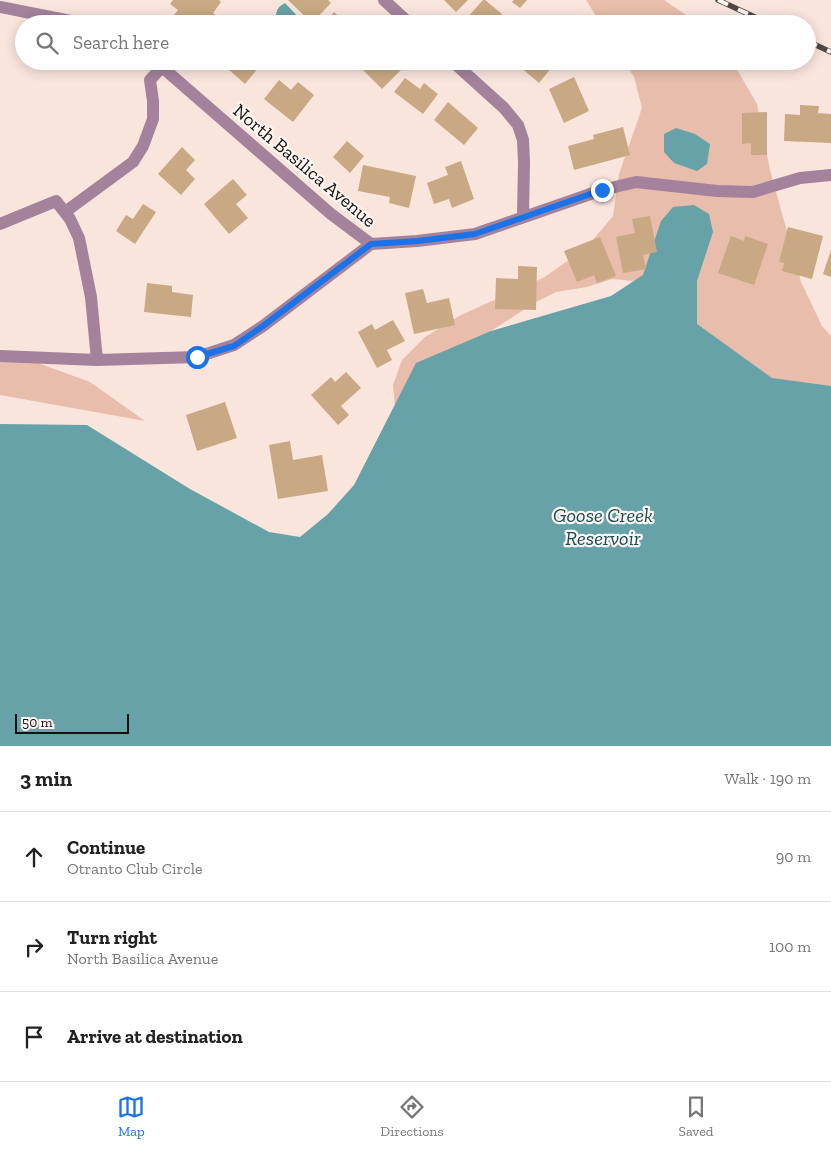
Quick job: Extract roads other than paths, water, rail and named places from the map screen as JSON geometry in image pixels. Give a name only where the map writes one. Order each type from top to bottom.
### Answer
[{"type":"street","points":[[384,0],[400,15]]},
{"type":"street","points":[[0,6],[43,15]]},
{"type":"street","points":[[64,212],[133,162],[144,146],[153,119],[150,80],[155,70]]},
{"type":"street","name":"North Basilica Avenue","points":[[165,70],[331,214],[371,244],[418,241],[475,234],[602,190],[636,182],[717,191],[753,192],[800,178],[831,175]]},
{"type":"street","points":[[462,70],[504,108],[518,125],[523,140],[523,217]]},
{"type":"street","points":[[0,224],[56,201],[70,219],[79,238],[91,297],[97,360]]},
{"type":"street","points":[[0,356],[97,360],[197,357],[234,346],[371,244]]},
{"type":"water","points":[[285,3],[296,15],[276,15],[281,5]]},
{"type":"water","points":[[676,128],[695,134],[710,144],[707,164],[697,171],[674,163],[664,152],[664,134]]},
{"type":"water","name":"Goose Creek Reservoir","points":[[694,205],[709,214],[713,232],[697,281],[697,324],[772,378],[831,386],[831,746],[0,746],[0,424],[87,425],[190,489],[269,532],[300,537],[328,514],[354,485],[416,363],[491,331],[611,296],[643,275],[661,221],[673,207]]},
{"type":"railway","points":[[718,0],[750,15]]},
{"type":"railway","points":[[816,45],[831,52]]}]
